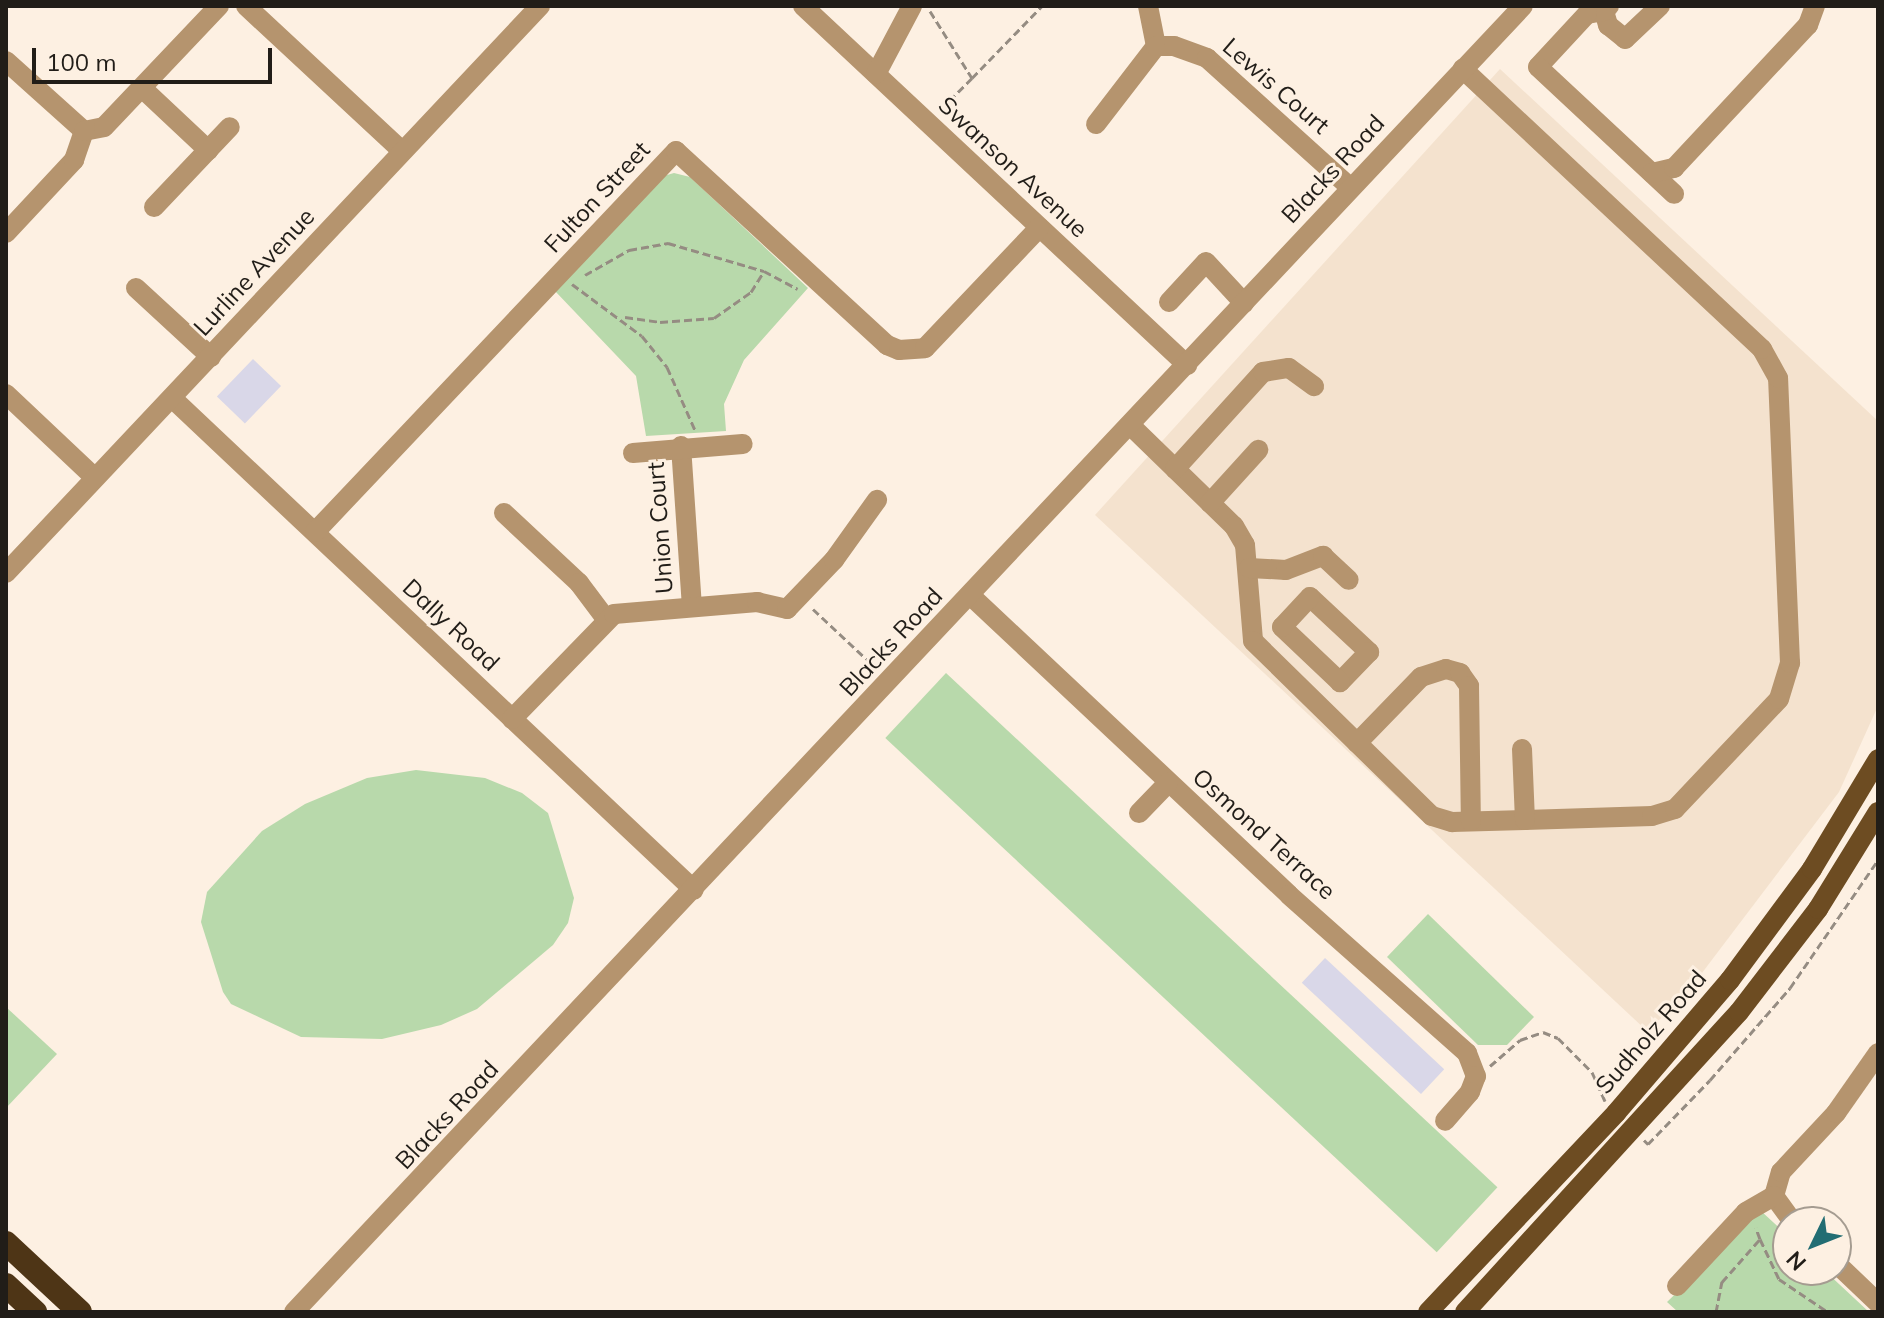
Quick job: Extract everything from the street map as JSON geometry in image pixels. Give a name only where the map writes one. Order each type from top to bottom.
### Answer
[{"type":"highway","points":[[6,1243],[80,1312]]},
{"type":"highway","points":[[6,1285],[35,1312]]},
{"type":"main road","name":"Sudholz Road","points":[[1428,1312],[1616,1113],[1730,980],[1812,869],[1878,759]]},
{"type":"main road","points":[[1465,1312],[1739,1012],[1818,909],[1878,812]]},
{"type":"street","points":[[84,131],[104,127],[219,6]]},
{"type":"street","points":[[246,6],[402,151]]},
{"type":"street","name":"Lurline Avenue","points":[[6,573],[540,6]]},
{"type":"street","name":"Swanson Avenue","points":[[803,6],[1187,365]]},
{"type":"street","points":[[1096,124],[1156,46],[1148,6]]},
{"type":"street","name":"Blacks Road","points":[[294,1312],[1523,6]]},
{"type":"street","points":[[1660,6],[1625,39],[1608,25],[1607,9],[1587,14],[1538,67],[1674,194]]},
{"type":"street","points":[[1652,173],[1674,168],[1808,25],[1815,6]]},
{"type":"street","points":[[876,74],[920,7]]},
{"type":"street","name":"Lewis Court","points":[[1156,46],[1174,46],[1207,58],[1350,187]]},
{"type":"street","points":[[6,61],[84,131]]},
{"type":"street","points":[[1130,425],[1210,503],[1245,545],[1249,568],[1248,626],[1253,641],[1432,816],[1471,821],[1525,820],[1652,816],[1675,809],[1779,699],[1790,663],[1778,378],[1762,349],[1463,69]]},
{"type":"street","points":[[142,88],[208,150]]},
{"type":"street","points":[[154,207],[230,127]]},
{"type":"street","points":[[6,233],[14,210],[74,160],[84,131]]},
{"type":"street","name":"Fulton Street","points":[[315,532],[676,151],[887,345],[899,350],[925,348],[1039,228]]},
{"type":"street","points":[[1169,302],[1206,262],[1244,303]]},
{"type":"street","points":[[136,288],[211,357]]},
{"type":"street","points":[[1175,469],[1263,372],[1289,368],[1314,386]]},
{"type":"street","points":[[6,394],[95,478]]},
{"type":"street","name":"Dally Road","points":[[172,398],[694,890]]},
{"type":"street","name":"Union Court","points":[[688,439],[692,606]]},
{"type":"street","name":"Union Court","points":[[633,453],[688,439],[743,444]]},
{"type":"street","points":[[1210,503],[1258,450]]},
{"type":"street","points":[[512,719],[606,619],[626,611],[757,602],[787,609],[834,560],[877,500]]},
{"type":"street","points":[[504,513],[579,583],[606,619]]},
{"type":"street","points":[[1249,568],[1286,570],[1323,556],[1349,580]]},
{"type":"street","name":"Osmond Terrace","points":[[971,596],[1168,783],[1475,1065]]},
{"type":"street","points":[[1357,743],[1421,677],[1446,669],[1460,673],[1469,686],[1471,821]]},
{"type":"street","points":[[1310,697],[1332,674]]},
{"type":"street","points":[[1522,749],[1525,820]]},
{"type":"street","points":[[1139,813],[1168,783]]},
{"type":"street","points":[[1677,1286],[1746,1212],[1774,1196],[1781,1172],[1836,1113],[1878,1053]]},
{"type":"street","points":[[1445,1121],[1470,1092],[1475,1065]]},
{"type":"street","points":[[1774,1196],[1781,1206]]},
{"type":"street","points":[[1852,1278],[1878,1303]]},
{"type":"path","points":[[938,111],[1042,6]]},
{"type":"path","points":[[920,7],[972,78]]},
{"type":"path","points":[[565,291],[607,261],[647,244],[689,247],[764,271],[805,292]]},
{"type":"path","points":[[622,316],[660,322],[714,318],[741,301],[764,271]]},
{"type":"path","points":[[572,284],[622,316],[667,367],[688,439]]},
{"type":"path","points":[[813,609],[875,667]]},
{"type":"path","points":[[1648,1144],[1790,988],[1878,860]]},
{"type":"path","points":[[1475,1065],[1491,1066],[1520,1040],[1543,1032],[1558,1038],[1592,1072],[1605,1103]]},
{"type":"path","points":[[1757,1220],[1760,1239],[1771,1266],[1788,1289],[1828,1312]]},
{"type":"path","points":[[1716,1312],[1722,1282],[1760,1239]]},
{"type":"shaded area","points":[[1500,69],[1878,421],[1878,706],[1839,792],[1683,998],[1647,1031],[1095,515]]},
{"type":"green space","points":[[674,173],[690,177],[808,288],[744,360],[724,404],[726,431],[646,436],[636,376],[555,291],[660,177]]},
{"type":"green space","points":[[946,673],[1497,1187],[1437,1252],[885,738]]},
{"type":"green space","points":[[416,770],[485,778],[522,793],[548,813],[574,898],[568,923],[553,945],[477,1009],[441,1025],[382,1039],[301,1037],[231,1004],[223,992],[201,922],[207,892],[262,831],[305,804],[367,778]]},
{"type":"green space","points":[[1428,914],[1534,1017],[1507,1045],[1478,1045],[1387,957]]},
{"type":"green space","points":[[6,1007],[57,1054],[6,1108]]},
{"type":"green space","points":[[1761,1211],[1772,1221],[1772,1286],[1841,1286],[1869,1312],[1678,1312],[1667,1302]]},
{"type":"building","points":[[253,359],[281,386],[245,423],[217,396]]},
{"type":"building","points":[[1325,958],[1444,1069],[1421,1094],[1302,983]]}]
